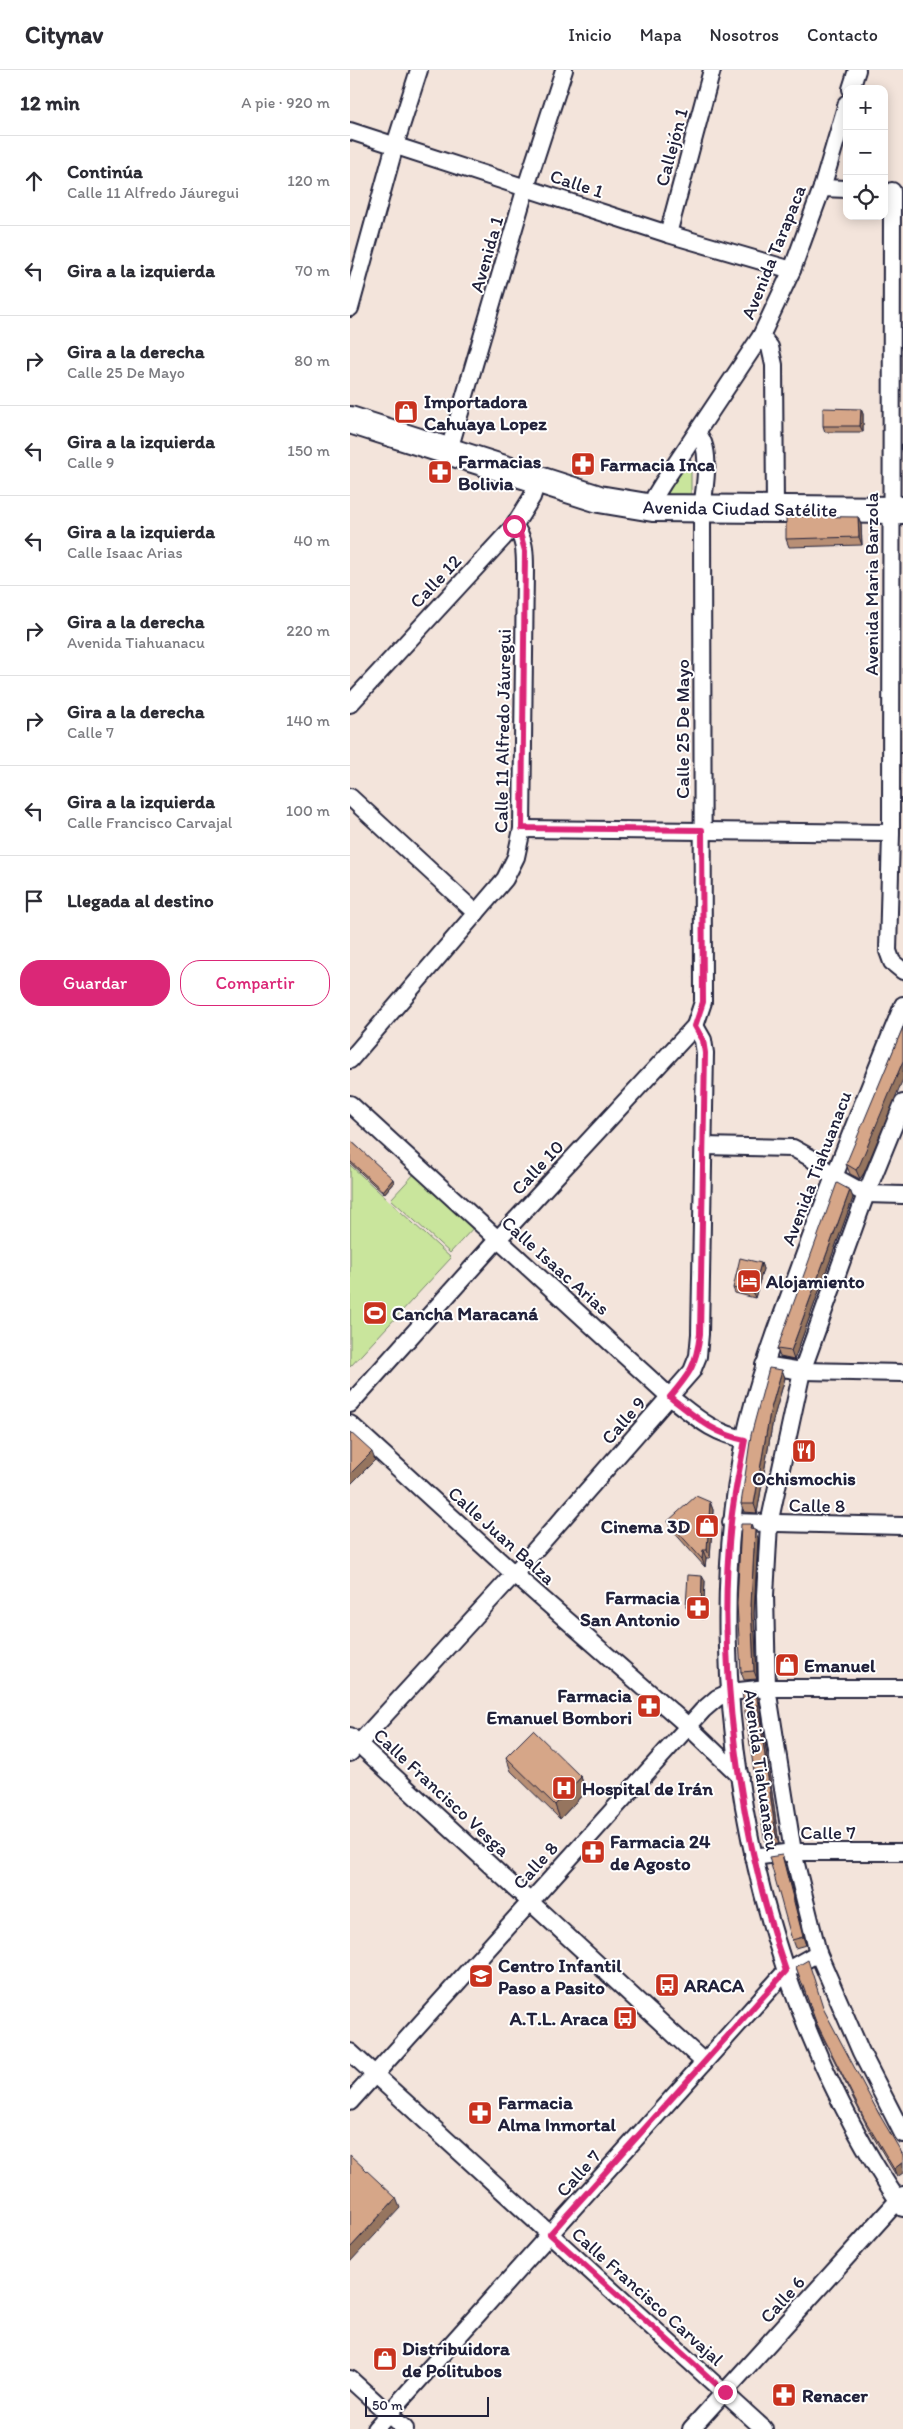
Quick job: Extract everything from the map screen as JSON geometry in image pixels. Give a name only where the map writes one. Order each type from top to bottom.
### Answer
[{"type":"main road","name":"Avenida Ciudad Satélite","points":[[350,420],[538,478],[599,499],[653,508],[702,510],[897,510]]},
{"type":"street","points":[[350,308],[395,145],[420,70]]},
{"type":"street","name":"Avenida 1","points":[[449,450],[526,187],[564,70]]},
{"type":"street","name":"Callejón 1","points":[[668,234],[712,70]]},
{"type":"street","points":[[852,85],[856,70]]},
{"type":"street","name":"Avenida Tarapaca","points":[[653,508],[655,496],[761,336],[792,270],[822,188],[843,117]]},
{"type":"street","name":"Calle 1","points":[[350,132],[668,234],[792,270]]},
{"type":"street","points":[[822,188],[843,189]]},
{"type":"street","name":"Avenida Maria Barzola","points":[[893,191],[897,510],[892,832],[888,951],[892,962],[903,971]]},
{"type":"street","points":[[761,336],[770,348],[774,365],[775,510]]},
{"type":"street","name":"Calle 25 De Mayo","points":[[695,1026],[703,1002],[702,510],[706,449],[703,439],[697,433]]},
{"type":"street","name":"Calle 12","points":[[350,704],[514,526],[532,497],[538,478]]},
{"type":"street","name":"Calle 11 Alfredo Jáuregui","points":[[350,1060],[505,879],[516,857],[522,828],[525,551],[520,533],[514,526]]},
{"type":"street","points":[[350,797],[476,913]]},
{"type":"street","points":[[522,828],[892,832]]},
{"type":"street","name":"Avenida Tiahuanacu","points":[[901,2201],[860,2136],[830,2078],[786,1971],[768,1919],[753,1857],[740,1776],[730,1692],[727,1598],[731,1522],[745,1440],[764,1365],[833,1176],[903,1005]]},
{"type":"street","name":"Calle 9","points":[[353,1744],[514,1574],[692,1370],[698,1356],[700,1334],[705,1053],[703,1040],[695,1026]]},
{"type":"street","name":"Calle 10","points":[[350,1404],[498,1239],[695,1026]]},
{"type":"street","name":"Avenida Tiahuanacu","points":[[903,1103],[866,1194],[802,1371],[769,1524],[765,1595],[767,1688],[793,1852],[818,1953],[861,2052],[903,2134]]},
{"type":"street","name":"Calle Isaac Arias","points":[[350,1104],[670,1397],[710,1428],[724,1435],[745,1440]]},
{"type":"street","points":[[704,1146],[793,1148],[811,1158],[833,1176],[866,1194],[903,1196]]},
{"type":"street","points":[[764,1365],[802,1371],[903,1373]]},
{"type":"street","name":"Calle Juan Balza","points":[[350,1424],[514,1574],[689,1727],[740,1776]]},
{"type":"street","name":"Calle 8","points":[[731,1522],[903,1526]]},
{"type":"street","name":"Calle 8","points":[[350,2102],[530,1900],[717,1698],[730,1692],[767,1688],[903,1688]]},
{"type":"street","name":"Calle Francisco Vesga","points":[[353,1744],[530,1900],[704,2062]]},
{"type":"street","name":"Calle 7","points":[[753,1857],[793,1852],[903,1852]]},
{"type":"street","name":"Calle 7","points":[[375,2429],[786,1971],[818,1953]]},
{"type":"street","name":"Calle Francisco Carvajal","points":[[350,2052],[764,2429]]},
{"type":"street","name":"Calle 6","points":[[691,2429],[901,2201]]},
{"type":"street","points":[[350,2379],[405,2429]]},
{"type":"green space","points":[[691,460],[691,498],[664,496]]},
{"type":"green space","name":"Cancha Maracaná","points":[[350,1165],[451,1258],[350,1367]]},
{"type":"green space","points":[[416,1172],[475,1226],[450,1253],[391,1199]]},
{"type":"building","points":[[823,408],[861,409],[860,426],[823,426]]},
{"type":"building","points":[[786,516],[858,517],[859,537],[786,539]]},
{"type":"building","points":[[903,1027],[903,1061],[856,1170],[846,1164]]},
{"type":"building","points":[[350,1140],[393,1179],[383,1191],[350,1161]]},
{"type":"building","points":[[837,1183],[850,1190],[791,1351],[777,1349]]},
{"type":"building","name":"Alojamiento","points":[[740,1258],[761,1263],[753,1293],[733,1288]]},
{"type":"building","points":[[769,1368],[782,1370],[770,1412],[754,1504],[741,1504],[751,1435]]},
{"type":"building","points":[[350,1432],[372,1452],[350,1474]]},
{"type":"building","points":[[696,1496],[710,1502],[707,1550],[703,1550],[702,1559],[668,1521]]},
{"type":"building","points":[[741,1524],[751,1524],[750,1529],[755,1530],[751,1605],[754,1671],[741,1672],[737,1604]]},
{"type":"building","points":[[688,1575],[702,1576],[701,1613],[686,1606]]},
{"type":"building","points":[[756,1691],[776,1836],[764,1837],[742,1692]]},
{"type":"building","points":[[533,1730],[581,1777],[555,1805],[506,1757]]},
{"type":"building","points":[[782,1855],[803,1937],[792,1940],[769,1857]]},
{"type":"building","points":[[808,1960],[824,2010],[903,2155],[903,2162],[894,2169],[865,2120],[816,2022],[796,1967]]},
{"type":"building","points":[[350,2155],[396,2198],[350,2248]]},
{"type":"place","name":"Importadora Cahuaya Lopez","points":[[406,412]]},
{"type":"place","name":"Farmacia Inca","points":[[583,464]]},
{"type":"place","name":"Farmacias Bolivia","points":[[440,472]]},
{"type":"place","name":"Alojamiento","points":[[749,1281]]},
{"type":"place","name":"Cancha Maracaná","points":[[375,1313]]},
{"type":"place","name":"Ochismochis","points":[[804,1451]]},
{"type":"place","name":"Cinema 3D","points":[[707,1526]]},
{"type":"place","name":"Farmacia San Antonio","points":[[698,1608]]},
{"type":"place","name":"Emanuel","points":[[787,1665]]},
{"type":"place","name":"Farmacia Emanuel Bombori","points":[[649,1706]]},
{"type":"place","name":"Hospital de Irán","points":[[564,1788]]},
{"type":"place","name":"Farmacia 24 de Agosto","points":[[593,1852]]},
{"type":"place","name":"Centro Infantil Paso a Pasito","points":[[481,1976]]},
{"type":"place","name":"ARACA","points":[[667,1985]]},
{"type":"place","name":"A.T.L. Araca","points":[[625,2018]]},
{"type":"place","name":"Farmacia Alma Inmortal","points":[[480,2113]]},
{"type":"place","name":"Distribuidora de Politubos","points":[[385,2359]]},
{"type":"place","name":"Renacer","points":[[784,2395]]},
{"type":"route","points":[[514,526],[520,533],[525,551],[522,828],[702,830],[703,1002],[700,1016],[695,1026],[703,1040],[705,1053],[700,1334],[698,1356],[692,1370],[670,1397],[710,1428],[724,1435],[745,1440],[731,1522],[727,1598],[730,1692],[740,1776],[753,1857],[768,1919],[786,1971],[550,2234],[725,2392]]}]
